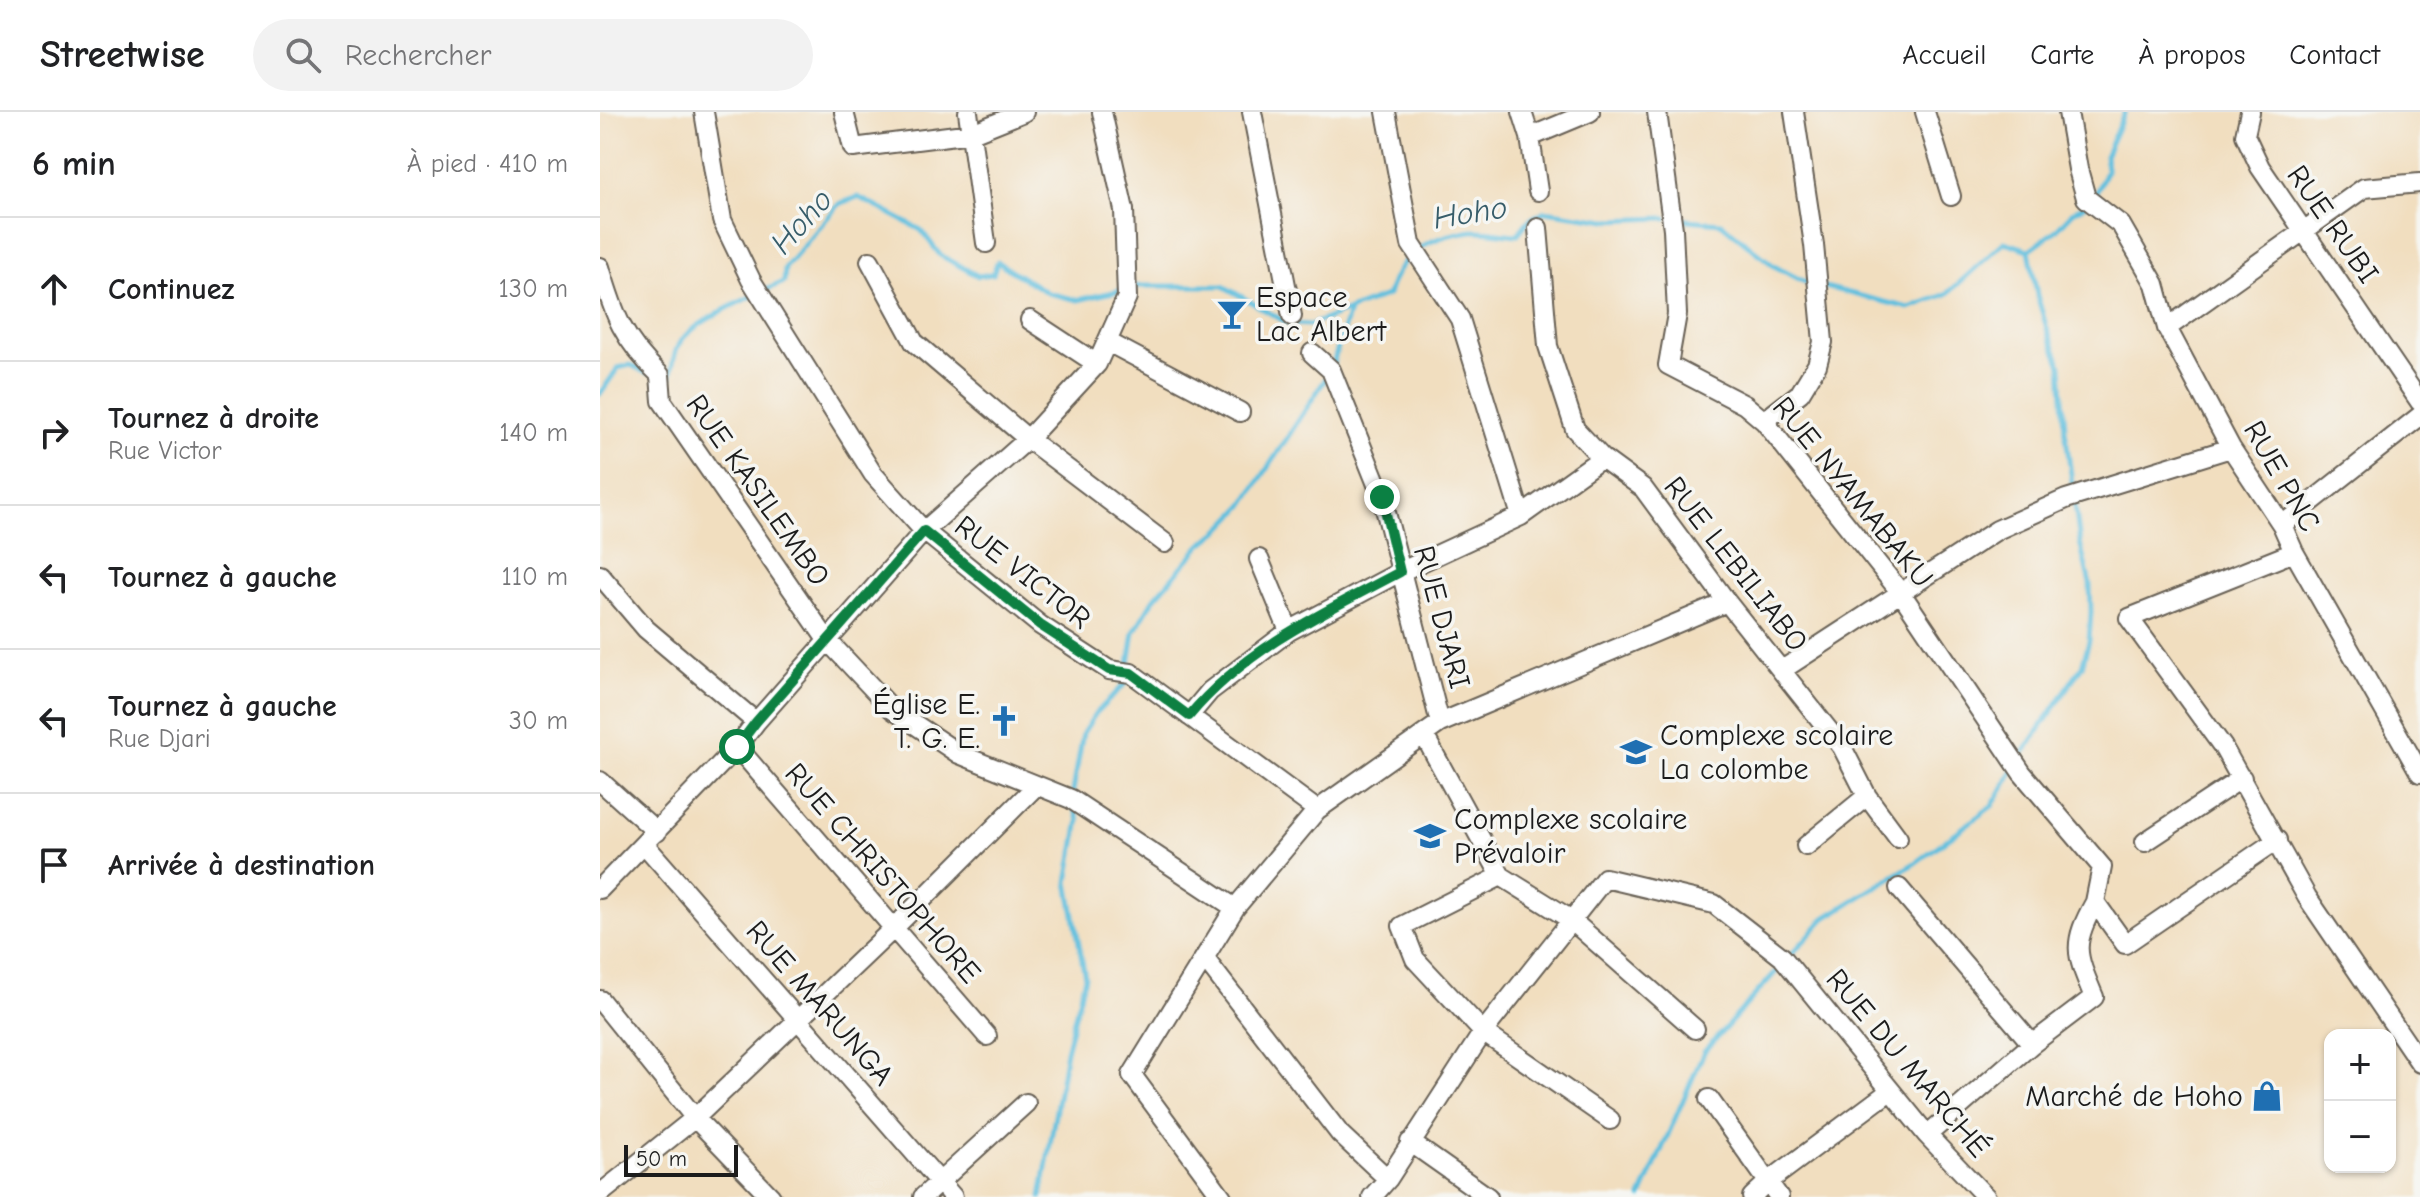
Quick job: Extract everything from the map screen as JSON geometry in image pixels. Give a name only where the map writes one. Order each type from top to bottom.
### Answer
[{"type":"street","name":"RUE VICTOR","points":[[704,112],[722,220],[751,280],[873,474],[924,531],[1040,625],[1109,670],[1131,673],[1317,810]]},
{"type":"street","points":[[844,112],[853,148],[972,133],[1024,112]]},
{"type":"street","points":[[968,112],[986,243]]},
{"type":"street","points":[[600,889],[737,747],[924,531],[1028,439],[1097,364],[1127,288],[1124,210],[1102,112]]},
{"type":"street","points":[[1252,112],[1292,316]]},
{"type":"street","points":[[1386,112],[1416,250],[1460,319],[1521,516]]},
{"type":"street","points":[[1522,112],[1530,137],[1538,191]]},
{"type":"street","points":[[1530,137],[1590,112]]},
{"type":"street","name":"RUE NYAMABAKU","points":[[1657,112],[1672,223],[1677,314],[1668,365],[1745,405],[1764,421],[1901,593],[2018,768],[2102,867],[2095,902]]},
{"type":"street","points":[[1764,421],[1800,393],[1817,365],[1823,342],[1794,112]]},
{"type":"street","points":[[1925,112],[1951,196]]},
{"type":"street","name":"RUE PNC","points":[[2068,112],[2078,169],[2093,203],[2121,225],[2155,284],[2167,328],[2231,448],[2282,525],[2294,552],[2420,773]]},
{"type":"street","name":"RUE RUBI","points":[[2250,112],[2245,135],[2260,167],[2420,402]]},
{"type":"street","points":[[2167,328],[2364,188],[2420,183]]},
{"type":"street","name":"RUE LEBILIABO","points":[[1538,228],[1548,346],[1575,429],[1602,458],[1643,488],[1727,602],[1842,747],[1867,796],[1898,838]]},
{"type":"street","points":[[870,261],[914,342],[1028,439],[1165,543]]},
{"type":"street","name":"RUE KASILEMBO","points":[[600,267],[613,313],[636,352],[660,375],[662,401],[827,640],[892,709],[959,754],[1071,799],[1235,908]]},
{"type":"street","points":[[1030,320],[1097,364]]},
{"type":"street","points":[[1108,342],[1240,412]]},
{"type":"street","name":"RUE DJARI","points":[[1312,353],[1331,370],[1382,497],[1440,723]]},
{"type":"street","points":[[2282,525],[2420,416]]},
{"type":"street","points":[[1782,670],[1997,530],[2075,496],[2231,448]]},
{"type":"street","points":[[1189,716],[1210,691],[1289,631],[1400,572],[1521,516],[1602,458]]},
{"type":"street","points":[[2294,552],[2129,618],[2223,747],[2307,897],[2420,1063]]},
{"type":"street","points":[[1259,559],[1289,631]]},
{"type":"street","points":[[600,575],[646,629],[756,722]]},
{"type":"street","points":[[1222,1197],[1132,1075],[1235,908],[1317,810],[1440,723],[1727,602]]},
{"type":"street","points":[[1424,735],[1501,876],[1570,919],[1695,1029]]},
{"type":"street","name":"RUE CHRISTOPHORE","points":[[737,747],[987,1036]]},
{"type":"street","points":[[2145,842],[2242,778]]},
{"type":"street","name":"RUE MARUNGA","points":[[600,781],[651,838],[798,1019],[953,1197]]},
{"type":"street","points":[[600,1194],[695,1118],[895,927],[1036,786]]},
{"type":"street","points":[[1806,846],[1867,796]]},
{"type":"street","points":[[1927,1135],[2032,1044],[2094,997],[2078,958],[2080,930],[2095,902],[2125,944],[2277,840]]},
{"type":"street","points":[[1501,876],[1402,926],[1415,959],[1483,1032],[1610,1120]]},
{"type":"street","name":"RUE DU MARCHÉ","points":[[1570,919],[1605,878],[1714,904],[1785,961],[1927,1135],[1986,1197]]},
{"type":"street","points":[[1899,888],[2032,1044]]},
{"type":"street","points":[[1372,1197],[1388,1179],[1483,1032],[1570,919]]},
{"type":"street","points":[[1205,959],[1340,1134],[1388,1179]]},
{"type":"street","points":[[600,1000],[695,1118],[771,1197]]},
{"type":"street","points":[[1752,1197],[1890,1091]]},
{"type":"street","points":[[1709,1099],[1779,1197]]},
{"type":"street","points":[[923,1197],[1026,1103]]},
{"type":"street","points":[[1410,1142],[1488,1197]]},
{"type":"waterway","name":"Hoho","points":[[2094,197],[2107,169],[2105,156],[2125,112]]},
{"type":"waterway","name":"Hoho","points":[[663,379],[670,377],[677,348],[689,333],[729,307],[784,282],[785,268],[839,204],[858,197],[921,230],[940,255],[978,276],[993,274],[997,262],[1048,293],[1078,300],[1139,286],[1223,286],[1289,324],[1310,325],[1388,295],[1393,280],[1408,258],[1429,242],[1442,237],[1472,231],[1517,235],[1529,220],[1545,211],[1607,220],[1666,218]]},
{"type":"waterway","name":"Hoho","points":[[2029,250],[2054,232],[2073,212],[2087,204]]},
{"type":"waterway","name":"Hoho","points":[[1676,219],[1721,223],[1774,266],[1805,282],[1909,308],[1947,294],[2004,242],[2029,250]]},
{"type":"waterway","points":[[2019,760],[2082,666],[2089,641],[2091,612],[2090,584],[2080,543],[2065,429],[2061,366],[2037,295],[2029,250]]},
{"type":"waterway","points":[[1332,367],[1349,311]]},
{"type":"waterway","name":"Hoho","points":[[600,394],[618,368],[631,365],[646,373]]},
{"type":"waterway","points":[[1072,797],[1083,733],[1096,713],[1126,683],[1134,632],[1153,600],[1201,545],[1243,506],[1328,375]]},
{"type":"waterway","points":[[1789,957],[1825,918],[1915,863],[1992,806],[2014,769]]},
{"type":"waterway","points":[[1041,1197],[1066,1051],[1085,977],[1068,882],[1079,820],[1075,810]]},
{"type":"waterway","points":[[1641,1197],[1704,1052],[1782,965]]},
{"type":"place","name":"Espace Lac Albert","points":[[1232,314]]},
{"type":"place","name":"Église E. T. G. E.","points":[[1004,721]]},
{"type":"place","name":"Complexe scolaire La colombe","points":[[1636,752]]},
{"type":"place","name":"Complexe scolaire Prévaloir","points":[[1430,836]]},
{"type":"place","name":"Marché de Hoho","points":[[2267,1096]]},
{"type":"route","points":[[737,747],[924,531],[1040,625],[1109,670],[1131,673],[1189,716],[1210,691],[1289,631],[1400,572],[1382,497]]}]
